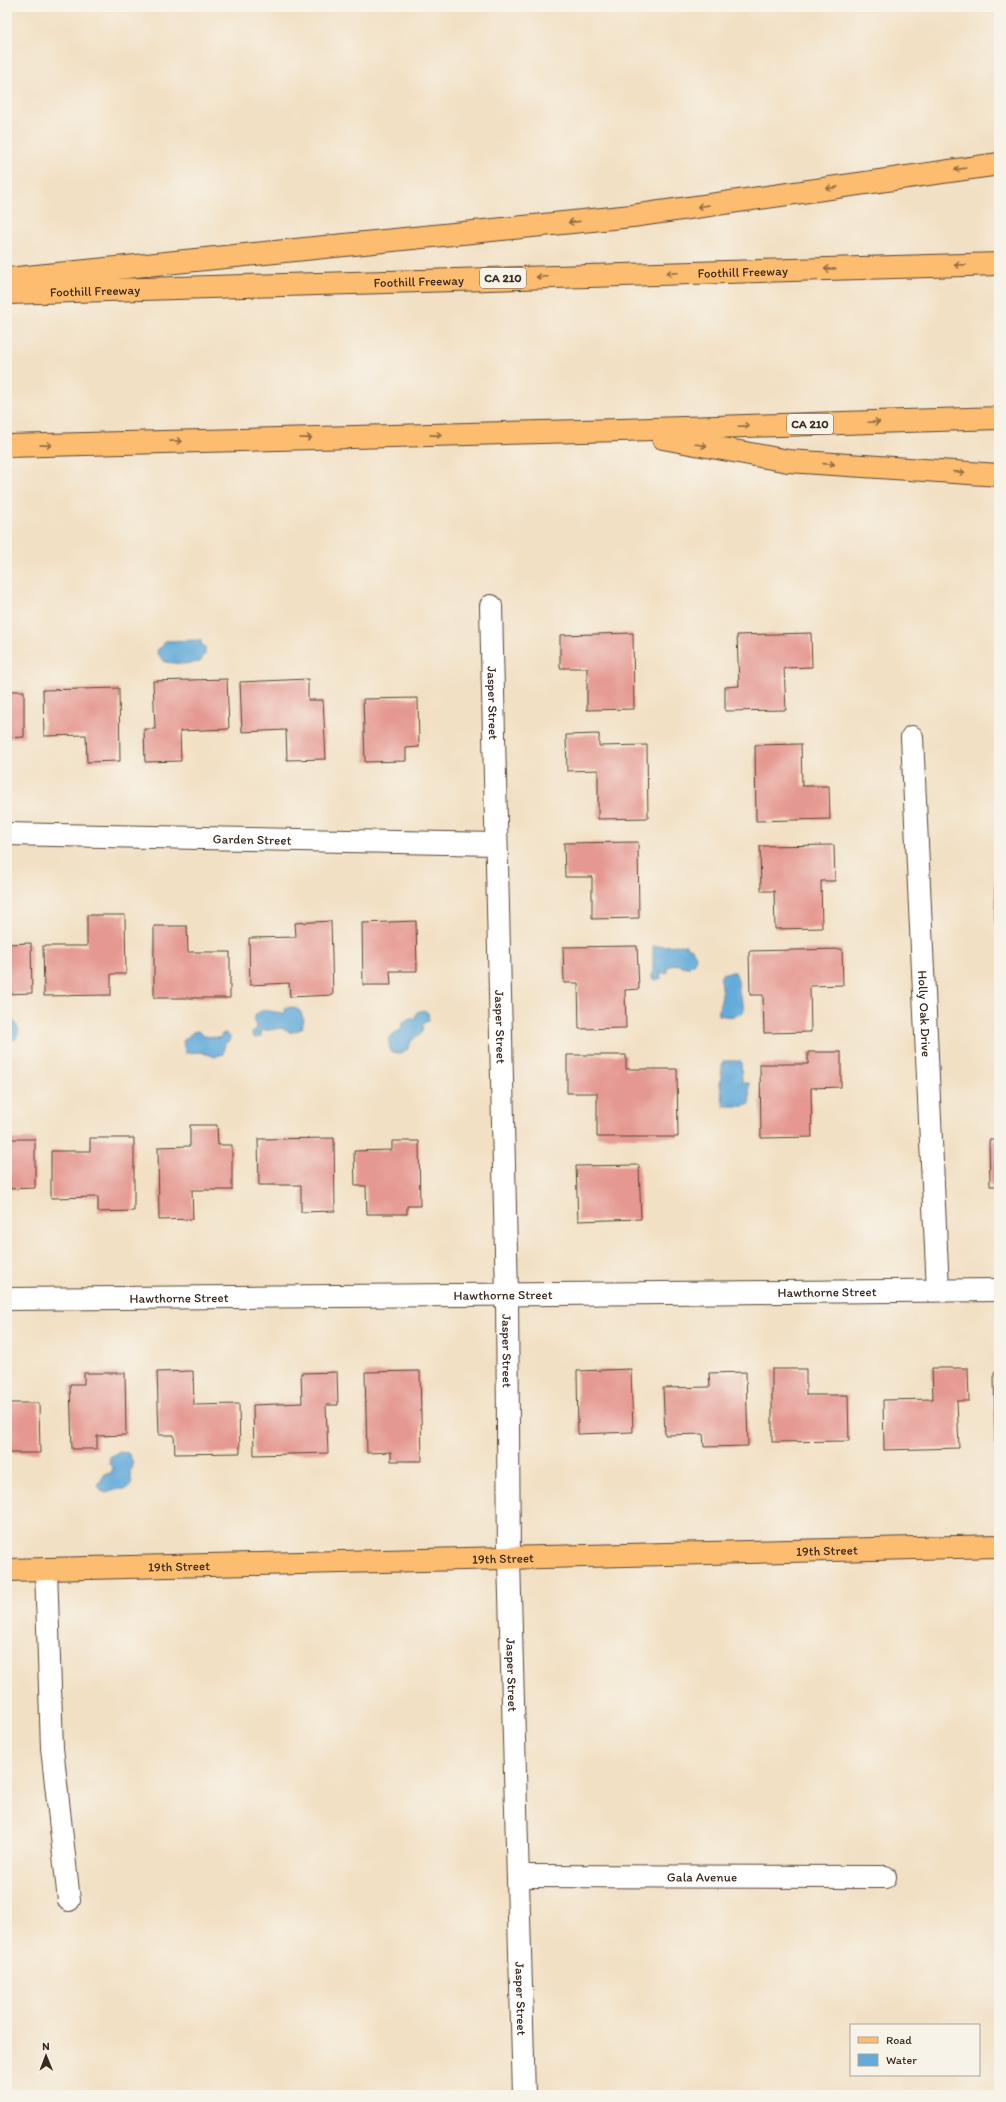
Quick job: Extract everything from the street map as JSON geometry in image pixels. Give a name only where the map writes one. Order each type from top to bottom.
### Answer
[{"type":"main road","points":[[7,279],[632,216],[999,164]]},
{"type":"main road","name":"Foothill Freeway","points":[[7,293],[999,264]]},
{"type":"main road","name":"CA 210","points":[[7,446],[621,430],[999,418]]},
{"type":"main road","points":[[621,430],[788,461],[999,475]]},
{"type":"main road","name":"19th Street","points":[[7,1570],[999,1546]]},
{"type":"street","name":"Jasper Street","points":[[491,606],[507,1295],[510,1559],[524,2095]]},
{"type":"street","name":"Holly Oak Drive","points":[[912,737],[938,1290]]},
{"type":"street","name":"Garden Street","points":[[7,834],[496,844]]},
{"type":"street","name":"Hawthorne Street","points":[[7,1299],[999,1290]]},
{"type":"street","points":[[46,1569],[52,1748],[69,1900]]},
{"type":"street","name":"Gala Avenue","points":[[518,1876],[885,1877]]},
{"type":"water","points":[[201,640],[201,644],[205,647],[205,654],[200,662],[184,664],[165,662],[157,653],[158,649],[163,646],[164,641]]},
{"type":"water","points":[[686,945],[686,947],[692,949],[696,956],[694,963],[689,967],[675,964],[670,966],[667,969],[667,973],[660,973],[661,978],[654,980],[651,976],[653,972],[653,946]]},
{"type":"water","points":[[735,972],[744,1010],[736,1016],[719,1015],[722,993],[720,984],[721,977],[722,974]]},
{"type":"water","points":[[294,1007],[300,1011],[304,1020],[302,1028],[292,1032],[282,1028],[261,1031],[261,1036],[257,1038],[253,1037],[252,1033],[257,1028],[254,1021],[256,1014],[263,1010],[283,1013],[286,1012],[285,1008]]},
{"type":"water","points":[[424,1010],[428,1013],[429,1020],[423,1024],[422,1032],[411,1041],[408,1049],[400,1054],[391,1052],[388,1040],[393,1034],[401,1029],[402,1023],[410,1018],[415,1018],[417,1012]]},
{"type":"water","points":[[7,1021],[14,1021],[19,1030],[16,1039],[7,1042]]},
{"type":"water","points":[[198,1031],[204,1036],[220,1038],[222,1034],[226,1033],[230,1037],[229,1041],[225,1043],[223,1054],[214,1057],[201,1052],[185,1053],[183,1041],[193,1032]]},
{"type":"water","points":[[723,1061],[741,1061],[742,1083],[749,1083],[750,1104],[744,1106],[724,1106],[720,1084]]},
{"type":"water","points":[[118,1452],[128,1453],[133,1462],[130,1472],[132,1483],[126,1489],[119,1489],[106,1493],[101,1491],[98,1485],[105,1474],[111,1473],[113,1468],[109,1464],[110,1457]]},
{"type":"building","points":[[633,633],[634,709],[587,710],[587,668],[560,668],[560,635]]},
{"type":"building","points":[[811,633],[812,667],[784,668],[786,710],[725,711],[725,687],[739,686],[737,635]]},
{"type":"building","points":[[227,679],[229,729],[180,731],[181,761],[145,762],[144,729],[155,729],[153,681]]},
{"type":"building","points":[[308,679],[308,700],[323,700],[326,759],[287,760],[286,730],[242,732],[240,682]]},
{"type":"building","points":[[119,688],[120,761],[87,762],[86,735],[44,736],[43,690]]},
{"type":"building","points":[[7,691],[24,691],[24,737],[7,738]]},
{"type":"building","points":[[418,698],[419,747],[406,748],[406,761],[365,762],[363,699]]},
{"type":"building","points":[[599,734],[599,746],[647,745],[648,818],[598,819],[598,770],[567,771],[566,735]]},
{"type":"building","points":[[801,744],[802,786],[829,786],[830,819],[756,821],[755,745]]},
{"type":"building","points":[[638,842],[639,918],[592,919],[592,877],[565,877],[564,843]]},
{"type":"building","points":[[834,845],[835,881],[821,881],[822,928],[775,929],[774,891],[761,891],[760,846]]},
{"type":"building","points":[[995,886],[999,886],[999,922],[995,922]]},
{"type":"building","points":[[87,915],[125,915],[126,974],[111,974],[111,995],[44,996],[43,946],[87,946]]},
{"type":"building","points":[[331,921],[333,995],[290,997],[289,983],[250,985],[249,938],[296,937],[295,923]]},
{"type":"building","points":[[416,921],[417,971],[390,971],[391,985],[363,985],[362,923]]},
{"type":"building","points":[[154,926],[187,926],[188,952],[230,952],[230,998],[154,998]]},
{"type":"building","points":[[31,943],[32,993],[7,994],[7,944]]},
{"type":"building","points":[[637,946],[639,989],[625,990],[626,1028],[579,1029],[578,983],[564,983],[563,947]]},
{"type":"building","points":[[842,949],[843,985],[810,986],[811,1032],[764,1033],[763,995],[750,995],[749,951]]},
{"type":"building","points":[[808,1052],[841,1052],[841,1087],[811,1088],[812,1137],[761,1138],[760,1064],[808,1064]]},
{"type":"building","points":[[567,1055],[626,1055],[626,1069],[677,1069],[678,1137],[597,1137],[597,1093],[567,1093]]},
{"type":"building","points":[[190,1125],[217,1125],[218,1145],[232,1145],[232,1190],[192,1190],[193,1219],[159,1220],[158,1147],[190,1146]]},
{"type":"building","points":[[90,1138],[134,1138],[134,1211],[98,1212],[98,1197],[51,1198],[51,1151],[90,1151]]},
{"type":"building","points":[[334,1138],[335,1211],[301,1212],[301,1185],[259,1185],[258,1139]]},
{"type":"building","points":[[7,1139],[35,1139],[35,1188],[7,1189]]},
{"type":"building","points":[[989,1140],[999,1140],[999,1186],[990,1186]]},
{"type":"building","points":[[392,1141],[419,1141],[420,1206],[407,1206],[407,1214],[367,1214],[366,1186],[355,1186],[354,1151],[392,1150]]},
{"type":"building","points":[[639,1165],[641,1219],[578,1221],[576,1166]]},
{"type":"building","points":[[932,1368],[968,1368],[969,1401],[957,1401],[959,1448],[884,1450],[883,1400],[933,1399]]},
{"type":"building","points":[[631,1369],[633,1432],[578,1434],[577,1371]]},
{"type":"building","points":[[772,1369],[806,1369],[806,1395],[848,1395],[849,1441],[772,1442]]},
{"type":"building","points":[[193,1371],[194,1405],[239,1404],[240,1453],[175,1454],[174,1435],[159,1435],[157,1372]]},
{"type":"building","points":[[420,1371],[422,1461],[391,1461],[391,1452],[367,1453],[365,1372]]},
{"type":"building","points":[[337,1372],[338,1405],[326,1405],[328,1453],[254,1455],[253,1405],[302,1403],[301,1373]]},
{"type":"building","points":[[746,1372],[748,1446],[704,1447],[703,1434],[665,1435],[663,1388],[710,1387],[709,1373]]},
{"type":"building","points":[[994,1372],[999,1372],[999,1445],[995,1445]]},
{"type":"building","points":[[84,1373],[125,1373],[126,1435],[97,1436],[97,1449],[72,1449],[70,1384],[84,1384]]},
{"type":"building","points":[[7,1403],[39,1403],[40,1453],[7,1453]]}]
